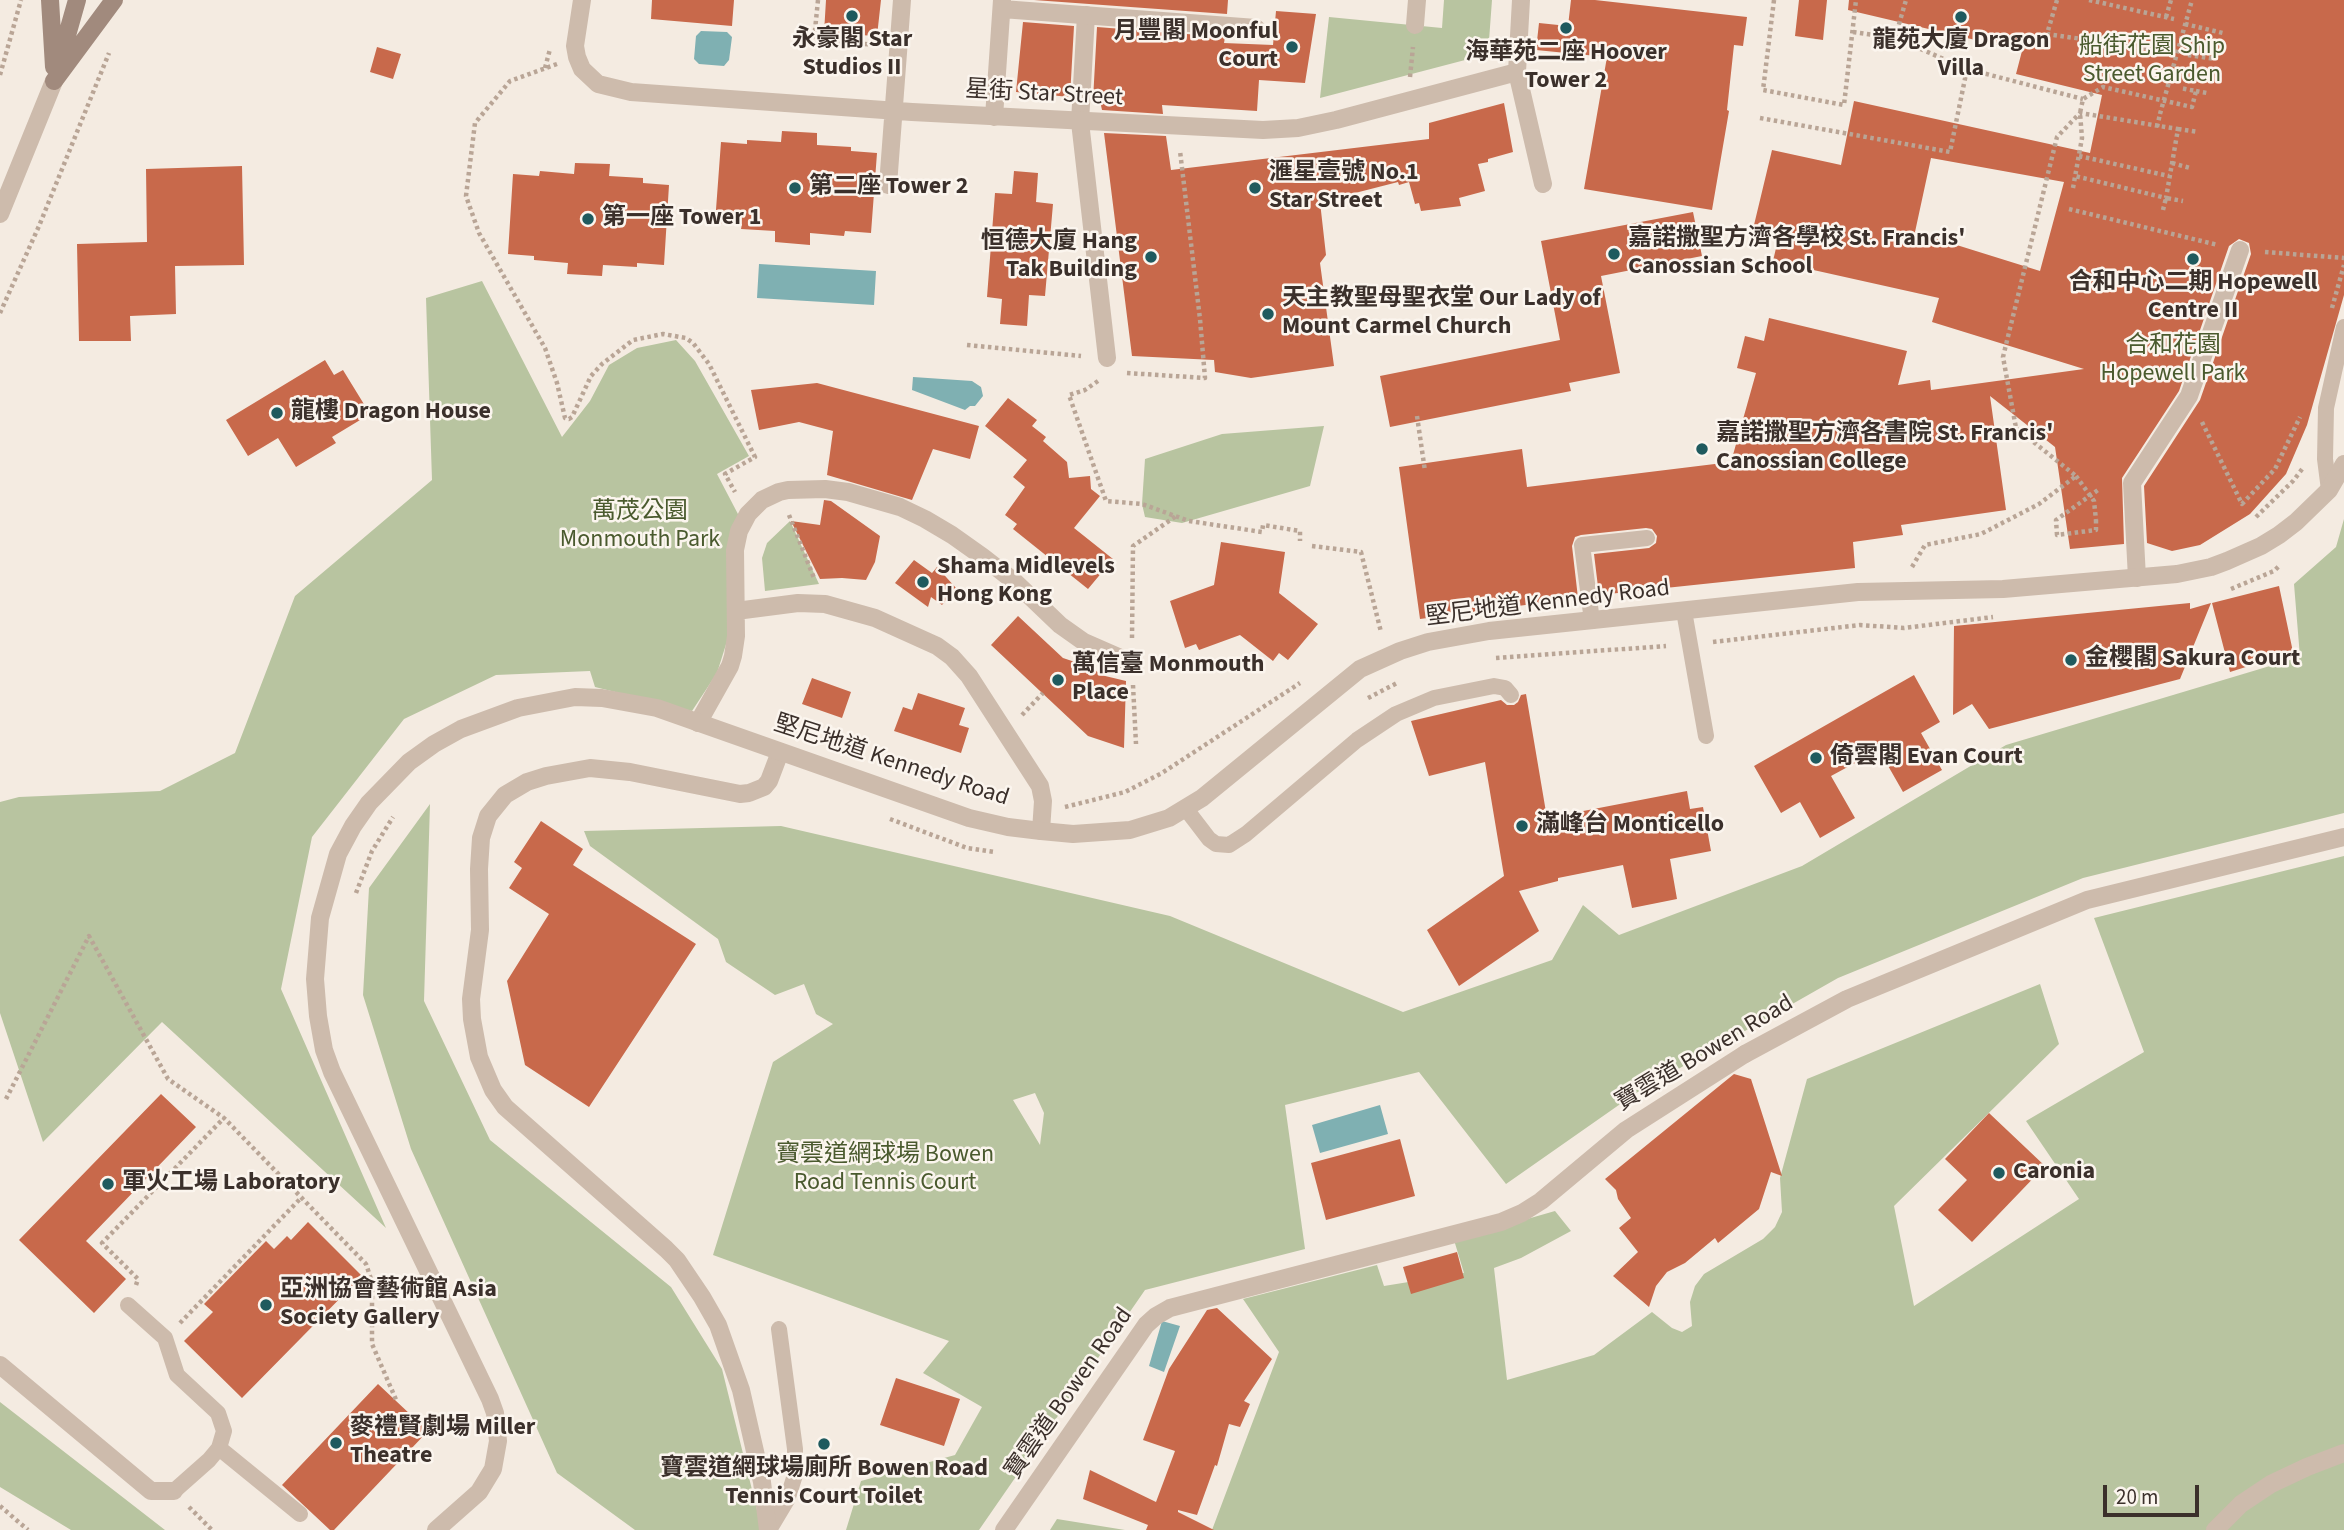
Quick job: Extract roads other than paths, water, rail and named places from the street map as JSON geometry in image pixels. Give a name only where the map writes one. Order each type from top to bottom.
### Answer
[{"type":"main road","points":[[50,0],[54,81]]},
{"type":"main road","points":[[54,81],[114,0]]},
{"type":"main road","points":[[54,81],[75,7]]},
{"type":"street","name":"星街 Star Street","points":[[582,0],[576,35],[577,57],[589,78],[611,89],[893,111],[1238,130],[1298,128],[1517,72]]},
{"type":"street","points":[[888,185],[902,0]]},
{"type":"street","points":[[1415,25],[1417,0]]},
{"type":"street","points":[[1521,0],[1517,72],[1543,184]]},
{"type":"street","points":[[993,117],[1002,4],[1087,15],[1256,28]]},
{"type":"street","points":[[1087,15],[1080,122],[1107,358]]},
{"type":"street","points":[[0,214],[54,81]]},
{"type":"street","points":[[2137,579],[2132,483],[2189,396],[2240,250]]},
{"type":"street","name":"堅尼地道 Kennedy Road","points":[[436,1530],[487,1482],[497,1455],[497,1427],[491,1399],[342,1095],[324,1050],[316,992],[316,944],[320,918],[338,854],[353,825],[389,781],[433,744],[488,718],[547,701],[575,697],[602,698],[657,709],[969,818],[1008,827],[1073,834],[1130,830],[1151,825],[1186,809],[1216,788],[1341,683],[1376,660],[1428,642],[1457,636],[1858,592],[2003,589],[2177,575],[2211,568],[2261,546],[2296,522],[2329,490],[2344,464]]},
{"type":"street","points":[[698,723],[730,666],[736,636],[735,550],[738,531],[748,514],[762,500],[779,492],[803,489],[837,491],[900,507],[952,535],[983,556],[1060,625],[1084,642],[1132,663]]},
{"type":"street","points":[[736,611],[798,603],[825,604],[875,618],[937,646],[970,676],[1040,786],[1043,800],[1041,831]]},
{"type":"street","points":[[769,1530],[762,1482],[741,1390],[722,1335],[702,1297],[677,1260],[666,1249],[505,1107],[489,1082],[479,1057],[471,999],[480,930],[481,838],[488,816],[505,795],[527,782],[590,768],[630,772],[740,794],[749,793],[764,787],[769,781],[780,752]]},
{"type":"street","name":"寶雲道 Bowen Road","points":[[1003,1530],[1146,1325],[1170,1308],[1501,1222],[1541,1201],[1626,1130],[1745,1054],[1847,999],[2087,900],[2344,837]]},
{"type":"street","points":[[0,1365],[151,1491],[174,1491]]},
{"type":"street","points":[[2215,1530],[2254,1494],[2296,1472],[2344,1453]]},
{"type":"lane","points":[[2329,490],[2325,459],[2326,408],[2344,327]]},
{"type":"lane","points":[[1592,621],[1583,545],[1647,538]]},
{"type":"lane","points":[[1684,611],[1706,736]]},
{"type":"lane","points":[[1186,809],[1209,839],[1216,844],[1229,845],[1246,834],[1357,740],[1396,713],[1434,698],[1494,686],[1505,688],[1511,695]]},
{"type":"lane","points":[[128,1305],[165,1338],[177,1375],[218,1413],[223,1431],[219,1448],[174,1491]]},
{"type":"lane","points":[[769,1530],[787,1500],[795,1475],[795,1449],[779,1329]]},
{"type":"lane","points":[[219,1448],[300,1514]]},
{"type":"water","points":[[701,31],[727,32],[732,37],[729,60],[724,66],[699,64],[694,59],[696,36]]},
{"type":"water","points":[[759,264],[876,271],[874,305],[757,298]]},
{"type":"water","points":[[913,377],[972,381],[981,387],[983,396],[975,406],[965,410],[912,390]]},
{"type":"water","points":[[1380,1105],[1388,1134],[1320,1153],[1312,1125]]},
{"type":"water","points":[[1162,1321],[1180,1326],[1164,1372],[1149,1366]]},
{"type":"place","name":"永豪閣 Star Studios II","points":[[852,16]]},
{"type":"place","name":"龍苑大廈 Dragon Villa","points":[[1961,17]]},
{"type":"place","name":"海華苑二座 Hoover Tower 2","points":[[1566,28]]},
{"type":"place","name":"月豐閣 Moonful Court","points":[[1292,47]]},
{"type":"place","name":"第二座 Tower 2","points":[[795,188]]},
{"type":"place","name":"滙星壹號 No.1 Star Street","points":[[1255,188]]},
{"type":"place","name":"第一座 Tower 1","points":[[588,219]]},
{"type":"place","name":"嘉諾撒聖方濟各學校 St. Francis' Canossian School","points":[[1614,254]]},
{"type":"place","name":"恒德大廈 Hang Tak Building","points":[[1151,257]]},
{"type":"place","name":"合和中心二期 Hopewell Centre II","points":[[2193,259]]},
{"type":"place","name":"天主教聖母聖衣堂 Our Lady of Mount Carmel Church","points":[[1268,314]]},
{"type":"place","name":"龍樓 Dragon House","points":[[277,413]]},
{"type":"place","name":"嘉諾撒聖方濟各書院 St. Francis' Canossian College","points":[[1702,449]]},
{"type":"place","name":"Shama Midlevels Hong Kong","points":[[923,582]]},
{"type":"place","name":"金櫻閣 Sakura Court","points":[[2071,660]]},
{"type":"place","name":"萬信臺 Monmouth Place","points":[[1058,680]]},
{"type":"place","name":"倚雲閣 Evan Court","points":[[1816,758]]},
{"type":"place","name":"滿峰台 Monticello","points":[[1522,826]]},
{"type":"place","name":"Caronia","points":[[1999,1173]]},
{"type":"place","name":"軍火工場 Laboratory","points":[[108,1184]]},
{"type":"place","name":"亞洲協會藝術館 Asia Society Gallery","points":[[266,1305]]},
{"type":"place","name":"麥禮賢劇場 Miller Theatre","points":[[336,1443]]},
{"type":"place","name":"寶雲道網球場廁所 Bowen Road Tennis Court Toilet","points":[[824,1444]]},
{"type":"park label","name":"船街花園 Ship Street Garden","points":[[2152,62]]},
{"type":"park label","name":"合和花園 Hopewell Park","points":[[2173,361]]},
{"type":"park label","name":"萬茂公園 Monmouth Park","points":[[640,527]]},
{"type":"park label","name":"寶雲道網球場 Bowen Road Tennis Court","points":[[885,1170]]}]
